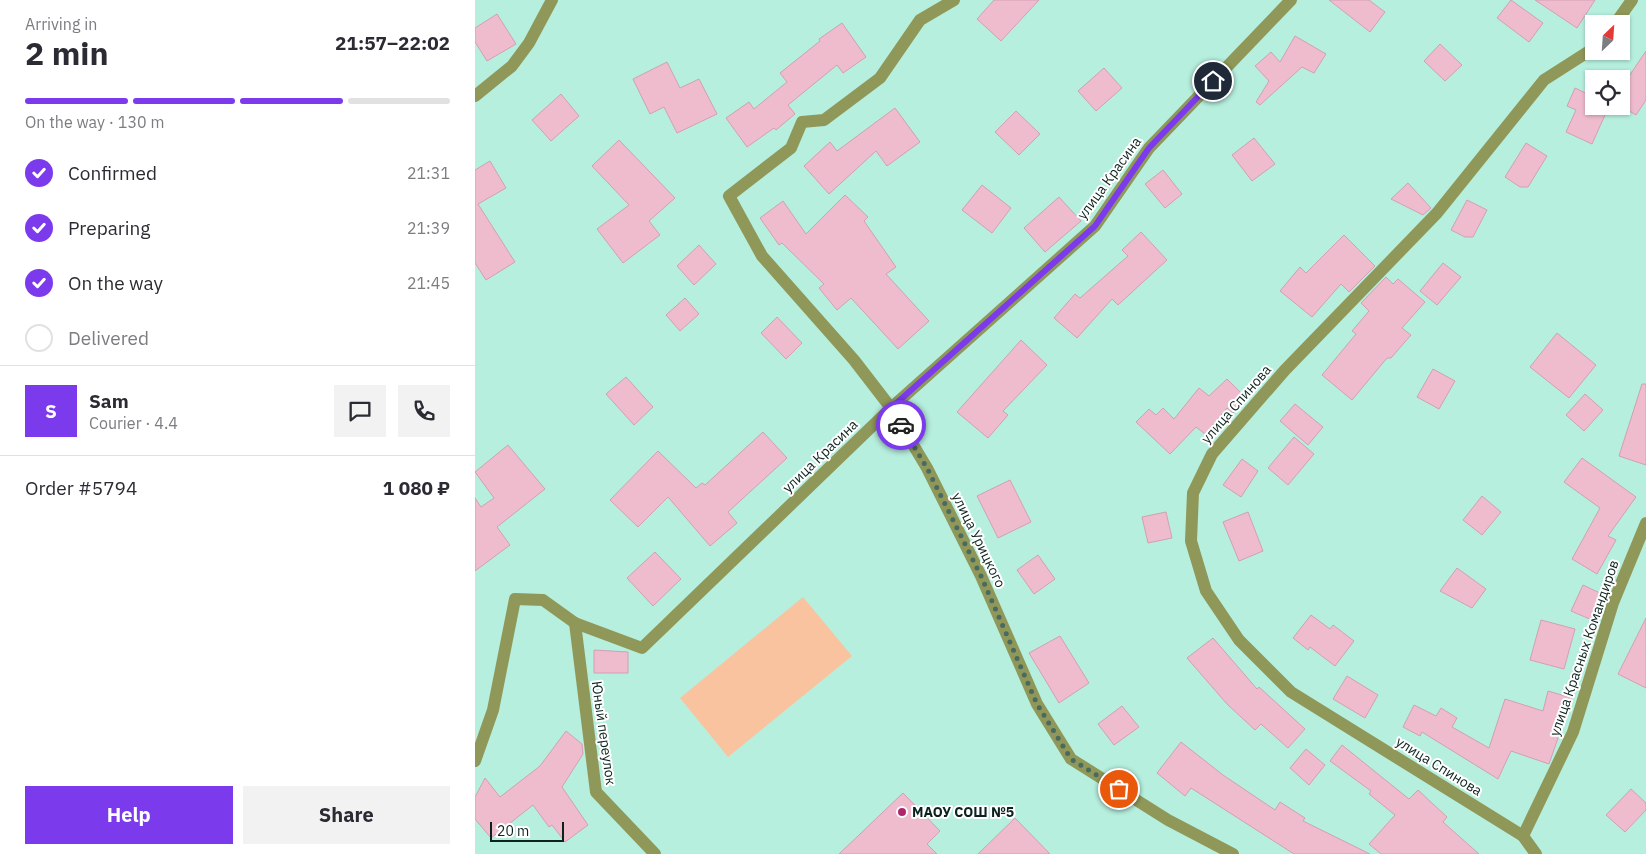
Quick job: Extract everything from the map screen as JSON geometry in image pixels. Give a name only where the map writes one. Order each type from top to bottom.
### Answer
[{"type":"street","points":[[475,96],[512,66],[529,42],[552,0]]},
{"type":"street","name":"улица Урицкого","points":[[954,0],[920,20],[879,78],[824,120],[802,122],[791,148],[729,196],[762,256],[854,360],[891,408],[927,468],[981,576],[1037,704],[1071,759],[1167,820],[1233,854]]},
{"type":"street","name":"улица Красина","points":[[475,761],[493,710],[515,599],[543,600],[575,623],[642,648],[891,408],[1095,226],[1149,148],[1291,0]]},
{"type":"street","points":[[1621,15],[1632,0]]},
{"type":"street","name":"улица Спинова","points":[[1536,854],[1523,836],[1291,692],[1239,640],[1206,591],[1191,541],[1193,493],[1212,454],[1285,370],[1437,212],[1544,80],[1585,54]]},
{"type":"street","name":"улица Красных Командиров","points":[[1523,836],[1573,732],[1613,603],[1646,523]]},
{"type":"street","name":"Юный переулок","points":[[575,623],[596,792],[655,854]]},
{"type":"shaded area","points":[[803,597],[852,656],[728,757],[680,698]]},
{"type":"building","points":[[994,0],[1039,0],[1001,41],[977,19]]},
{"type":"building","points":[[1329,0],[1369,0],[1385,12],[1370,32]]},
{"type":"building","points":[[1511,0],[1543,23],[1529,42],[1497,18]]},
{"type":"building","points":[[1535,0],[1595,0],[1577,28]]},
{"type":"building","points":[[497,14],[516,44],[487,61],[475,42],[475,28]]},
{"type":"building","points":[[842,23],[866,57],[843,73],[837,65],[788,105],[795,114],[776,130],[774,128],[747,147],[726,118],[749,102],[754,109],[787,82],[780,73],[820,41],[819,39]]},
{"type":"building","points":[[1295,36],[1326,54],[1314,73],[1302,67],[1260,105],[1256,102],[1269,81],[1255,66],[1271,52],[1280,62]]},
{"type":"building","points":[[1440,44],[1462,65],[1445,81],[1424,61]]},
{"type":"building","points":[[1646,51],[1646,100],[1636,115],[1630,111],[1630,75]]},
{"type":"building","points":[[667,62],[680,88],[699,79],[717,114],[677,133],[664,107],[650,114],[633,79]]},
{"type":"building","points":[[1104,68],[1122,88],[1096,111],[1078,91]]},
{"type":"building","points":[[1575,88],[1585,93],[1585,115],[1605,115],[1592,144],[1566,132],[1576,110],[1567,106]]},
{"type":"building","points":[[561,94],[579,116],[551,141],[532,120]]},
{"type":"building","points":[[895,108],[920,142],[887,166],[876,151],[829,194],[804,166],[830,142],[837,151]]},
{"type":"building","points":[[1016,111],[1040,134],[1019,155],[995,132]]},
{"type":"building","points":[[1254,138],[1275,164],[1252,181],[1232,155]]},
{"type":"building","points":[[619,140],[675,198],[649,221],[660,235],[623,263],[597,229],[629,205],[592,166]]},
{"type":"building","points":[[1526,143],[1547,156],[1528,187],[1520,187],[1505,177]]},
{"type":"building","points":[[490,161],[506,188],[478,204],[515,262],[486,280],[475,263],[475,170]]},
{"type":"building","points":[[1163,170],[1182,194],[1165,208],[1145,184]]},
{"type":"building","points":[[1408,183],[1431,208],[1423,215],[1391,199]]},
{"type":"building","points":[[982,185],[1011,208],[992,233],[962,210]]},
{"type":"building","points":[[845,195],[868,217],[864,221],[896,267],[886,274],[929,321],[898,349],[851,298],[837,310],[819,288],[824,284],[782,243],[779,245],[760,218],[783,201],[806,234]]},
{"type":"building","points":[[1059,197],[1081,221],[1045,252],[1024,228]]},
{"type":"building","points":[[1467,200],[1487,210],[1473,237],[1465,237],[1451,230]]},
{"type":"building","points":[[1141,232],[1167,260],[1118,305],[1112,299],[1077,338],[1054,318],[1075,294],[1080,298],[1128,256],[1122,250]]},
{"type":"building","points":[[1344,235],[1375,266],[1349,292],[1341,284],[1312,317],[1280,291],[1300,267],[1306,273]]},
{"type":"building","points":[[699,245],[716,264],[694,285],[677,266]]},
{"type":"building","points":[[1443,263],[1461,277],[1437,305],[1420,291]]},
{"type":"building","points":[[1386,277],[1393,284],[1398,279],[1425,302],[1402,328],[1411,335],[1391,358],[1387,358],[1352,400],[1322,375],[1356,334],[1352,331],[1369,311],[1361,303]]},
{"type":"building","points":[[685,298],[699,314],[680,331],[666,315]]},
{"type":"building","points":[[777,317],[802,343],[786,359],[761,333]]},
{"type":"building","points":[[1557,333],[1596,365],[1569,398],[1530,367]]},
{"type":"building","points":[[1021,340],[1047,365],[1003,411],[1008,415],[988,438],[957,412]]},
{"type":"building","points":[[1433,369],[1455,381],[1439,409],[1417,397]]},
{"type":"building","points":[[626,377],[653,407],[634,425],[606,394]]},
{"type":"building","points":[[1227,379],[1247,399],[1233,413],[1227,408],[1205,434],[1196,427],[1170,454],[1136,422],[1149,409],[1156,415],[1163,408],[1174,419],[1199,388],[1209,396]]},
{"type":"building","points":[[1642,384],[1646,384],[1646,465],[1619,456]]},
{"type":"building","points":[[1585,394],[1603,410],[1584,431],[1566,415]]},
{"type":"building","points":[[1295,404],[1323,427],[1308,445],[1280,421]]},
{"type":"building","points":[[763,432],[787,458],[728,512],[737,523],[710,546],[668,497],[638,527],[610,500],[658,451],[696,488],[702,483],[705,485]]},
{"type":"building","points":[[1294,437],[1314,454],[1288,485],[1268,468]]},
{"type":"building","points":[[508,445],[545,489],[497,527],[510,545],[475,571],[475,498],[481,507],[494,498],[475,472]]},
{"type":"building","points":[[1582,458],[1636,497],[1608,536],[1616,540],[1597,574],[1572,559],[1600,508],[1564,482]]},
{"type":"building","points":[[1242,459],[1258,471],[1241,497],[1223,485]]},
{"type":"building","points":[[1010,480],[1031,522],[998,538],[977,496]]},
{"type":"building","points":[[1482,496],[1501,512],[1482,535],[1463,520]]},
{"type":"building","points":[[1166,512],[1172,538],[1148,543],[1142,517]]},
{"type":"building","points":[[1248,512],[1263,551],[1239,561],[1223,522]]},
{"type":"building","points":[[655,552],[681,579],[653,606],[627,578]]},
{"type":"building","points":[[1038,555],[1055,579],[1034,594],[1017,570]]},
{"type":"building","points":[[1457,568],[1486,589],[1472,608],[1440,591]]},
{"type":"building","points":[[1583,585],[1604,595],[1592,620],[1571,611]]},
{"type":"building","points":[[1311,615],[1330,629],[1333,625],[1354,641],[1335,666],[1310,647],[1308,650],[1293,638]]},
{"type":"building","points":[[1646,618],[1646,688],[1618,674]]},
{"type":"building","points":[[1541,620],[1575,629],[1564,669],[1530,660]]},
{"type":"building","points":[[1060,636],[1089,683],[1059,703],[1029,653]]},
{"type":"building","points":[[1213,638],[1257,689],[1259,687],[1305,729],[1288,748],[1261,724],[1255,730],[1227,704],[1187,658]]},
{"type":"building","points":[[594,650],[628,652],[628,673],[594,673]]},
{"type":"building","points":[[1347,676],[1378,695],[1365,718],[1333,699]]},
{"type":"building","points":[[1548,691],[1572,698],[1549,764],[1511,751],[1498,779],[1422,732],[1420,736],[1403,727],[1414,705],[1436,716],[1441,708],[1457,718],[1452,727],[1489,748],[1505,699],[1543,711]]},
{"type":"building","points":[[1122,706],[1139,727],[1114,745],[1098,724]]},
{"type":"building","points":[[566,731],[582,744],[583,754],[562,787],[588,825],[565,842],[552,825],[549,827],[533,805],[491,838],[475,819],[475,797],[485,778],[500,797],[540,766]]},
{"type":"building","points":[[1181,742],[1223,775],[1275,810],[1280,802],[1305,818],[1303,821],[1370,854],[1294,854],[1191,788],[1185,796],[1157,773]]},
{"type":"building","points":[[1342,745],[1409,799],[1418,790],[1447,817],[1443,822],[1479,854],[1381,854],[1369,844],[1395,815],[1369,794],[1371,791],[1330,761]]},
{"type":"building","points":[[1306,749],[1325,765],[1309,785],[1290,768]]},
{"type":"building","points":[[1631,789],[1646,803],[1646,810],[1625,832],[1606,815]]},
{"type":"building","name":"МАОУ СОШ №5","points":[[903,793],[940,831],[927,844],[937,854],[839,854]]},
{"type":"building","name":"МАОУ СОШ №5","points":[[1015,818],[1050,854],[978,854]]},
{"type":"way so far","points":[[901,425],[927,468],[981,576],[1037,704],[1071,759],[1119,789]]},
{"type":"place","name":"МАОУ СОШ №5","points":[[902,812]]},
{"type":"route","points":[[901,425],[891,408],[1095,226],[1149,148],[1213,81]]}]
